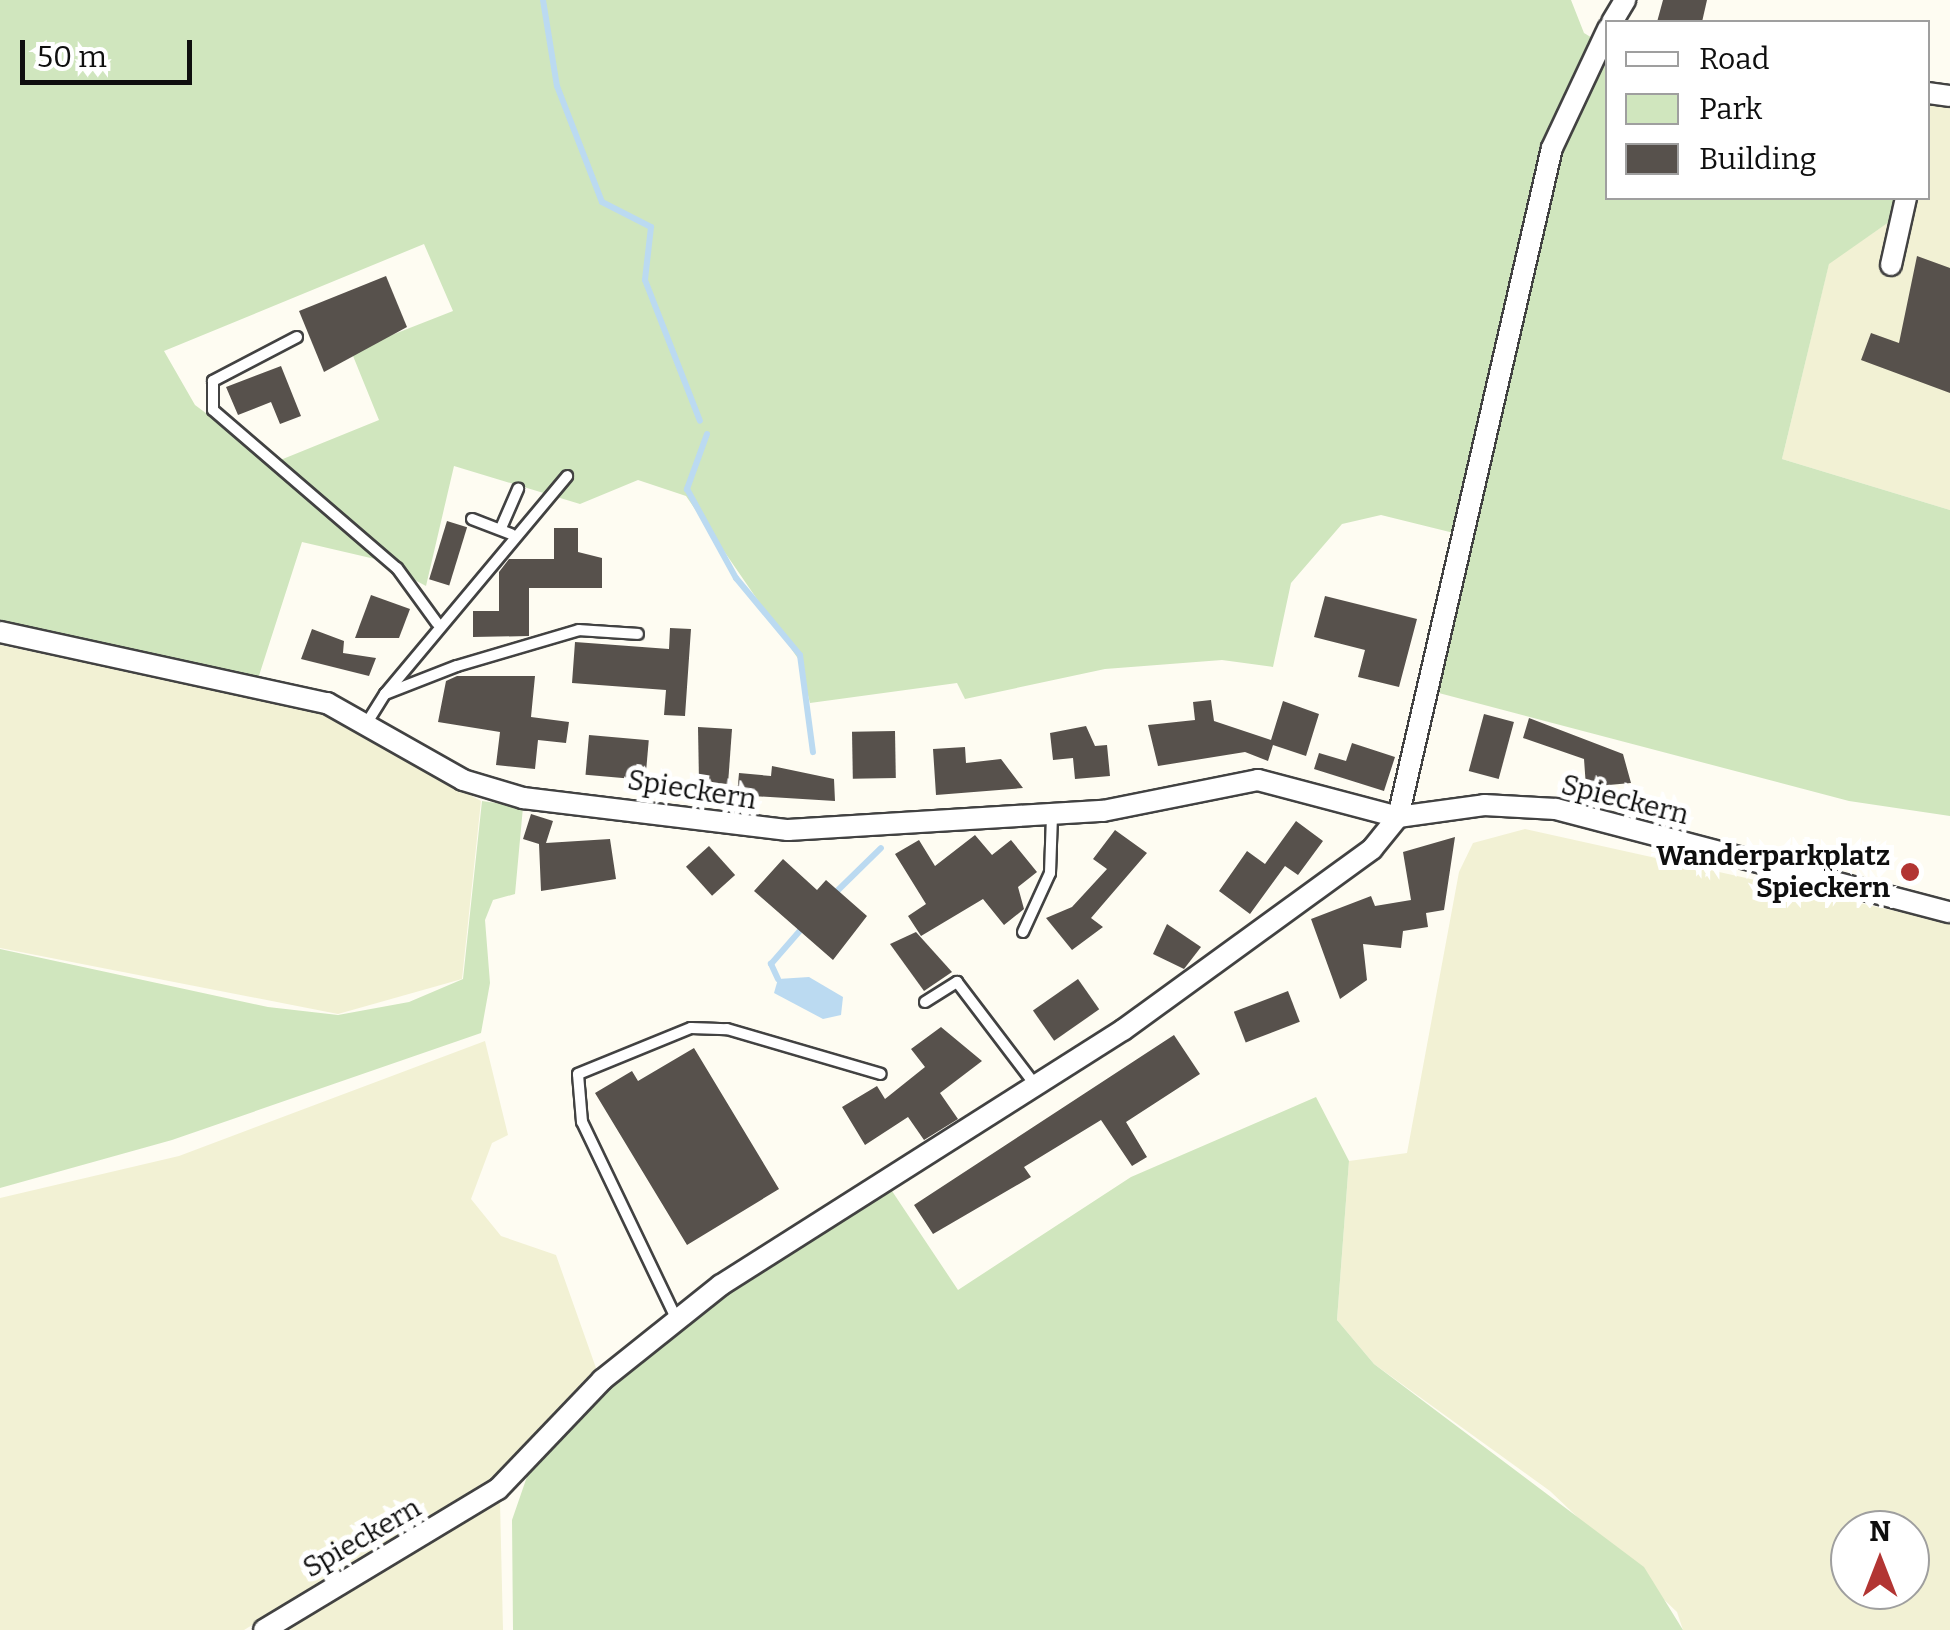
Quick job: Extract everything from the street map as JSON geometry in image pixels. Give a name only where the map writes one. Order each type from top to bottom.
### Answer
[{"type":"street","points":[[1398,817],[1548,163],[1604,41]]},
{"type":"street","points":[[1891,265],[1906,200]]},
{"type":"street","name":"Spieckern","points":[[0,632],[277,690],[368,720],[463,780],[524,798],[760,829],[1052,816],[1258,780],[1398,817],[1484,805],[1556,809],[1950,912]]},
{"type":"street","name":"Spieckern","points":[[264,1630],[498,1489],[572,1407],[676,1320],[765,1253],[1036,1087],[1314,899],[1398,817]]},
{"type":"lane","points":[[296,337],[213,380],[213,410],[398,568],[438,623]]},
{"type":"lane","points":[[368,720],[506,531],[566,476]]},
{"type":"lane","points":[[506,531],[518,489]]},
{"type":"lane","points":[[472,519],[506,531]]},
{"type":"lane","points":[[385,694],[579,630],[638,634]]},
{"type":"lane","points":[[1023,932],[1045,894],[1052,816]]},
{"type":"lane","points":[[925,1002],[956,982],[1036,1087]]},
{"type":"lane","points":[[676,1320],[582,1122],[578,1074],[692,1028],[727,1029],[881,1074]]},
{"type":"green space","points":[[0,0],[1571,0],[1584,33],[1605,46],[1605,200],[1905,200],[1889,222],[1829,264],[1782,459],[1950,510],[1950,816],[1849,801],[1435,692],[1470,537],[1381,515],[1342,524],[1291,583],[1273,667],[1222,660],[1105,669],[965,699],[957,683],[810,703],[799,660],[686,496],[638,480],[580,504],[454,466],[426,586],[375,559],[302,542],[256,685],[0,632]],"holes":[[[424,244],[453,311],[351,351],[379,420],[273,463],[195,405],[164,351]]]},
{"type":"green space","points":[[1930,93],[1950,96],[1950,510],[1782,459],[1829,263],[1889,222],[1905,200],[1930,200]]},
{"type":"green space","points":[[0,645],[317,711],[481,801],[462,979],[338,1014],[0,948]]},
{"type":"green space","points":[[482,801],[523,807],[515,894],[493,900],[485,920],[490,983],[481,1033],[172,1140],[0,1188],[0,949],[268,1007],[338,1015],[409,1002],[463,979]]},
{"type":"green space","points":[[1525,829],[1950,923],[1950,1630],[1683,1630],[1677,1612],[1550,1491],[1374,1364],[1337,1320],[1349,1161],[1407,1153],[1459,872],[1473,843]]},
{"type":"green space","points":[[485,1041],[508,1135],[492,1143],[471,1199],[501,1236],[556,1255],[596,1368],[493,1477],[244,1630],[0,1630],[0,1198],[179,1156]]},
{"type":"green space","points":[[1316,1097],[1349,1161],[1337,1320],[1374,1364],[1644,1567],[1683,1630],[513,1630],[512,1520],[531,1465],[647,1352],[763,1269],[892,1191],[958,1290],[1131,1177]]},
{"type":"green space","points":[[500,1502],[503,1630],[273,1630],[457,1524]]},
{"type":"water","points":[[809,977],[843,997],[841,1015],[823,1019],[774,993],[778,979]]},
{"type":"building","points":[[1663,0],[1707,0],[1702,20],[1658,20]]},
{"type":"building","points":[[1917,256],[1950,268],[1950,393],[1861,360],[1871,333],[1899,343]]},
{"type":"building","points":[[386,276],[407,327],[324,372],[299,311]]},
{"type":"building","points":[[281,366],[301,416],[280,424],[271,402],[238,415],[226,387]]},
{"type":"building","points":[[447,521],[467,527],[449,585],[429,579]]},
{"type":"building","points":[[554,528],[578,528],[578,552],[602,558],[602,588],[529,588],[529,636],[473,637],[473,611],[499,611],[499,572],[509,559],[554,559]]},
{"type":"building","points":[[371,595],[410,609],[399,638],[355,638]]},
{"type":"building","points":[[1325,596],[1417,619],[1399,687],[1358,677],[1365,650],[1314,637]]},
{"type":"building","points":[[670,628],[691,629],[685,716],[664,715],[666,690],[572,683],[575,642],[669,649]]},
{"type":"building","points":[[312,629],[344,641],[343,653],[376,658],[369,676],[301,659]]},
{"type":"building","points":[[457,676],[535,676],[531,717],[569,722],[566,743],[538,740],[535,769],[496,765],[500,732],[438,722],[446,681]]},
{"type":"building","points":[[1211,700],[1214,721],[1271,740],[1283,701],[1319,714],[1306,756],[1273,745],[1268,761],[1245,752],[1158,766],[1148,725],[1195,720],[1193,702]]},
{"type":"building","points":[[1484,714],[1514,722],[1499,779],[1469,771]]},
{"type":"building","points":[[1529,718],[1623,754],[1631,783],[1586,787],[1584,759],[1523,738]]},
{"type":"building","points":[[1086,726],[1095,746],[1107,745],[1110,776],[1075,779],[1073,758],[1053,760],[1050,733]]},
{"type":"building","points":[[698,727],[732,729],[728,784],[699,782]]},
{"type":"building","points":[[895,731],[896,778],[853,779],[852,732]]},
{"type":"building","points":[[589,735],[649,740],[645,780],[586,775]]},
{"type":"building","points":[[1352,743],[1395,757],[1384,791],[1314,769],[1319,753],[1346,761]]},
{"type":"building","points":[[965,747],[966,763],[1001,759],[1023,788],[936,795],[933,749]]},
{"type":"building","points":[[772,766],[834,779],[835,801],[737,795],[739,773],[771,776]]},
{"type":"building","points":[[531,814],[553,821],[546,843],[610,839],[616,879],[541,891],[539,844],[523,839]]},
{"type":"building","points":[[1296,821],[1323,841],[1298,875],[1285,866],[1250,914],[1219,891],[1247,851],[1265,864]]},
{"type":"building","points":[[1115,830],[1147,853],[1091,918],[1103,927],[1072,950],[1046,918],[1072,907],[1107,869],[1093,859]]},
{"type":"building","points":[[975,835],[992,855],[1011,840],[1037,872],[1018,887],[1024,909],[1004,925],[983,899],[921,936],[908,916],[926,904],[895,854],[919,840],[935,866]]},
{"type":"building","points":[[1455,837],[1444,910],[1426,913],[1428,927],[1403,931],[1401,948],[1363,944],[1367,980],[1340,999],[1311,919],[1371,896],[1375,906],[1411,900],[1403,852]]},
{"type":"building","points":[[709,846],[735,875],[712,896],[686,867]]},
{"type":"building","points":[[783,859],[817,890],[826,880],[867,916],[833,960],[754,891]]},
{"type":"building","points":[[1167,924],[1201,947],[1184,969],[1153,954]]},
{"type":"building","points":[[916,932],[952,972],[924,991],[890,944]]},
{"type":"building","points":[[1078,979],[1099,1009],[1054,1041],[1033,1011]]},
{"type":"building","points":[[1288,991],[1300,1022],[1246,1043],[1234,1012]]},
{"type":"building","points":[[941,1027],[982,1061],[940,1093],[958,1119],[924,1140],[908,1117],[865,1145],[842,1107],[877,1086],[885,1099],[925,1067],[911,1049]]},
{"type":"building","points":[[1174,1035],[1200,1074],[1126,1122],[1147,1157],[1132,1166],[1101,1120],[1024,1167],[1031,1177],[933,1234],[914,1205]]},
{"type":"building","points":[[694,1048],[779,1189],[687,1245],[595,1093],[632,1071],[638,1081]]},
{"type":"waterway","points":[[543,0],[557,86],[602,202],[651,227],[645,280],[700,421]]},
{"type":"waterway","points":[[707,434],[687,489],[736,578],[800,655],[813,752]]},
{"type":"waterway","points":[[833,895],[881,848]]},
{"type":"waterway","points":[[778,979],[771,964],[804,926]]},
{"type":"place","name":"Wanderparkplatz Spieckern","points":[[1910,872]]}]
